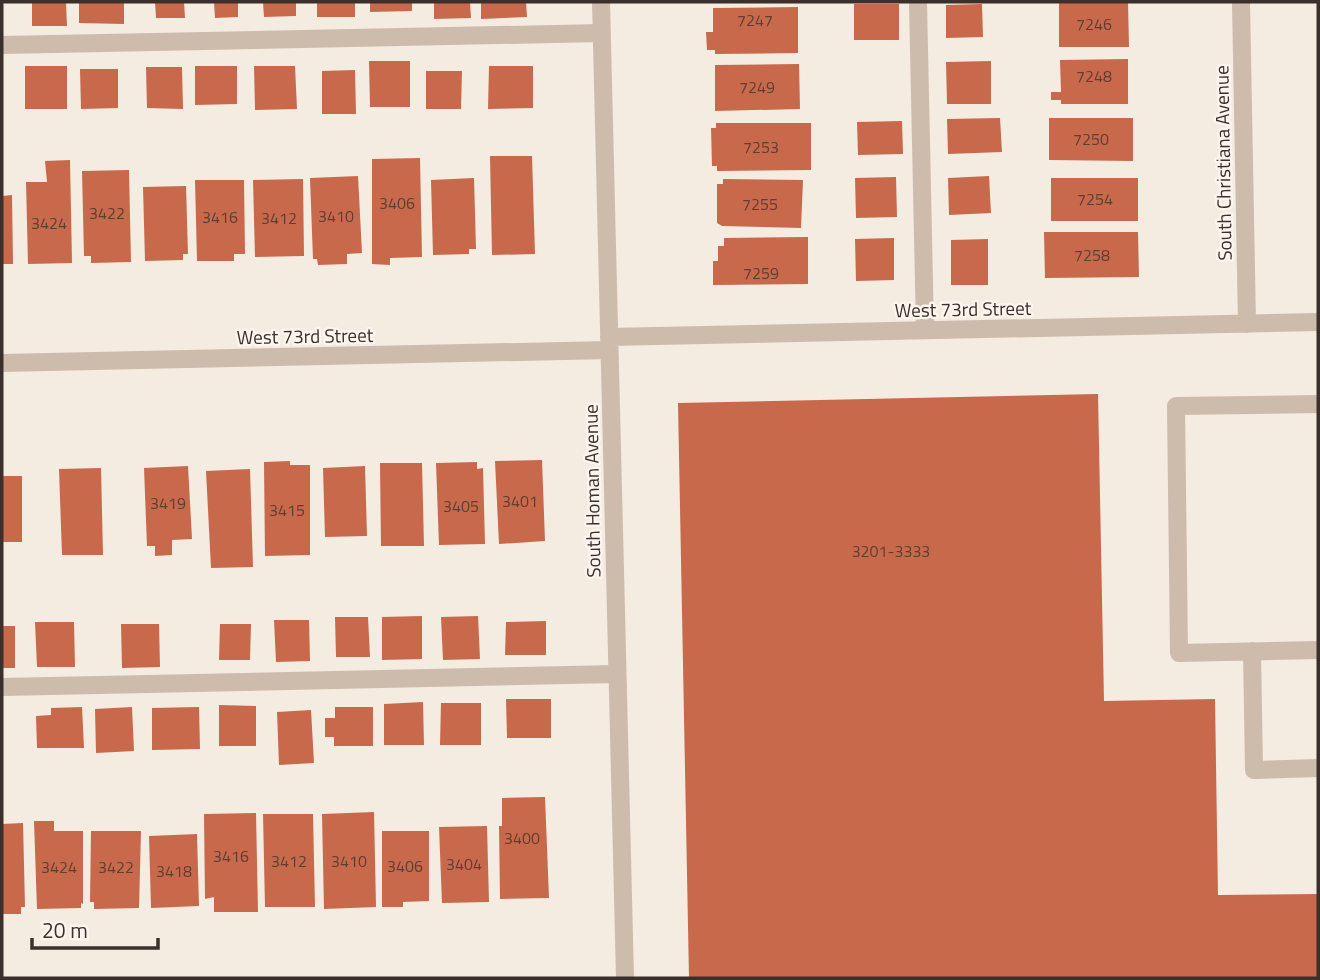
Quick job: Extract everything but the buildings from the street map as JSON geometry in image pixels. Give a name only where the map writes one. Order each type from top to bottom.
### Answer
[{"type":"street","name":"South Homan Avenue","points":[[601,2],[625,978]]},
{"type":"street","points":[[918,2],[925,330]]},
{"type":"street","name":"South Christiana Avenue","points":[[1241,2],[1247,324]]},
{"type":"street","points":[[2,45],[602,33]]},
{"type":"street","name":"West 73rd Street","points":[[2,363],[609,344],[925,330],[1318,322]]},
{"type":"street","points":[[1318,404],[1176,406],[1179,653],[1318,650]]},
{"type":"street","points":[[1252,651],[1254,770],[1318,768]]},
{"type":"street","points":[[2,687],[617,674]]}]
